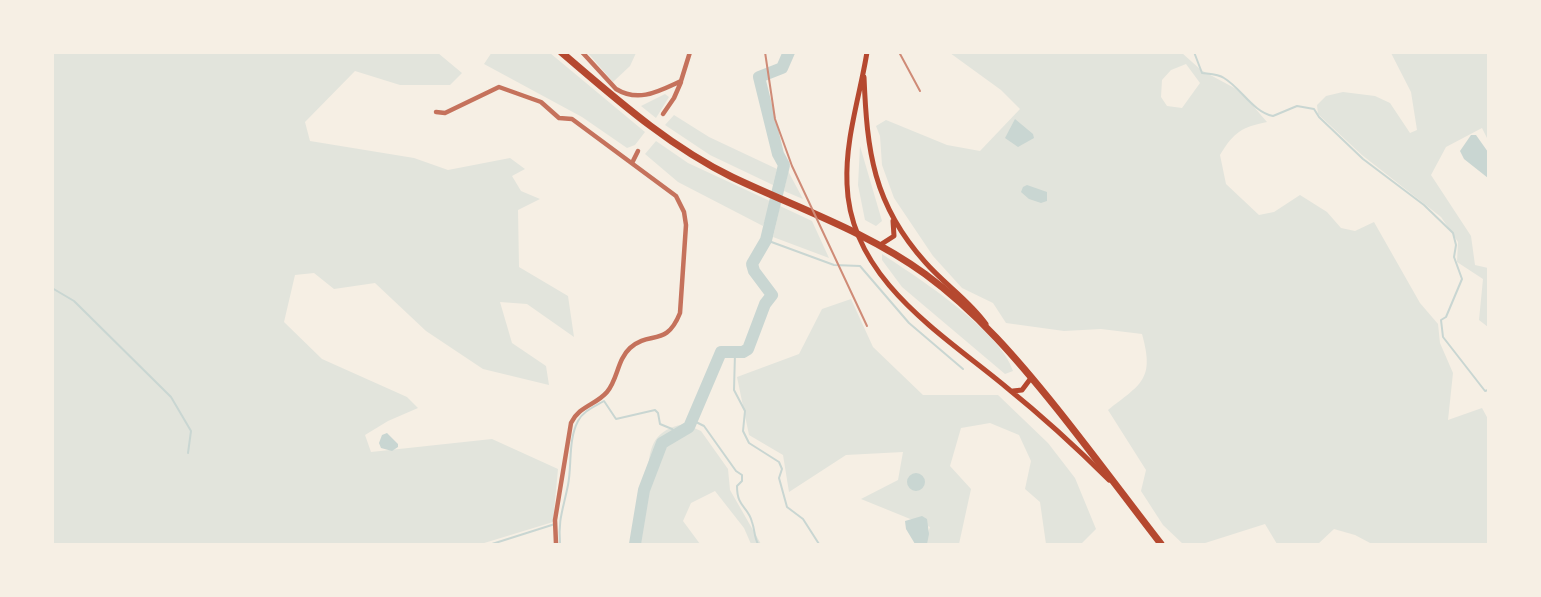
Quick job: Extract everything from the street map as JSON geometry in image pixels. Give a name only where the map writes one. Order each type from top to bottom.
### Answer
[{"type":"highway","points":[[561,52],[667,139],[732,177],[869,239],[948,292],[993,333],[1031,377],[1161,544]]},
{"type":"main road","points":[[867,52],[852,130],[847,186],[855,224],[868,254],[886,281],[913,310],[1068,440],[1121,492]]},
{"type":"main road","points":[[864,70],[870,153],[880,191],[895,227],[894,236],[880,245]]},
{"type":"main road","points":[[891,216],[925,263],[977,311],[993,333]]},
{"type":"main road","points":[[1007,388],[1022,390],[1031,377]]},
{"type":"street","points":[[582,52],[606,79],[623,93],[649,96],[681,81]]},
{"type":"street","points":[[663,114],[674,98],[690,52]]},
{"type":"street","points":[[436,112],[444,114],[499,87],[541,102],[559,118],[572,119],[676,196],[684,212],[685,240],[680,313],[677,321],[666,335],[638,342],[629,349],[610,388],[603,396],[575,414],[571,423],[555,520],[556,544]]},
{"type":"street","points":[[632,163],[638,152]]},
{"type":"shaded area","points":[[492,52],[550,53],[645,132],[635,145],[627,148],[582,117],[484,64]]},
{"type":"shaded area","points":[[52,53],[438,53],[462,73],[450,85],[400,85],[355,71],[305,122],[310,141],[414,158],[448,170],[510,158],[525,169],[512,176],[521,191],[540,199],[518,210],[519,267],[568,296],[574,337],[527,304],[500,302],[512,343],[546,366],[549,385],[483,369],[426,331],[375,283],[334,289],[314,273],[295,275],[284,322],[322,359],[407,397],[418,408],[365,435],[371,452],[492,439],[558,469],[553,522],[481,544],[53,544]]},
{"type":"shaded area","points":[[588,53],[636,53],[630,66],[613,82]]},
{"type":"shaded area","points":[[950,53],[1182,53],[1201,70],[1240,91],[1267,122],[1239,132],[1225,147],[1220,155],[1226,184],[1259,215],[1274,212],[1300,195],[1327,212],[1341,228],[1355,231],[1374,222],[1420,303],[1438,324],[1440,343],[1453,373],[1448,420],[1482,408],[1488,419],[1488,544],[1372,544],[1355,535],[1334,529],[1318,544],[1277,544],[1265,524],[1202,544],[1183,544],[1163,525],[1141,491],[1146,470],[1108,410],[1142,380],[1147,362],[1142,334],[1101,329],[1064,331],[1006,323],[993,303],[962,288],[933,256],[894,198],[882,165],[880,136],[876,126],[886,120],[947,145],[980,151],[1020,109],[1001,90]],"holes":[[[1186,64],[1200,83],[1182,108],[1167,106],[1161,97],[1162,80],[1171,70]]]},
{"type":"shaded area","points":[[1391,53],[1488,53],[1488,140],[1482,128],[1446,147],[1431,175],[1471,236],[1475,265],[1488,268],[1488,327],[1479,320],[1483,279],[1457,262],[1458,242],[1441,217],[1362,155],[1318,114],[1317,105],[1326,96],[1343,92],[1375,96],[1390,103],[1410,133],[1417,130],[1411,92]]},
{"type":"shaded area","points":[[665,94],[669,97],[656,118],[641,106]]},
{"type":"shaded area","points":[[674,115],[709,137],[777,169],[773,185],[710,155],[665,125]]},
{"type":"shaded area","points":[[1015,119],[1033,134],[1034,138],[1018,147],[1005,138]]},
{"type":"shaded area","points":[[1471,135],[1476,135],[1488,152],[1488,178],[1464,159],[1460,151]]},
{"type":"shaded area","points":[[656,141],[688,163],[772,202],[763,226],[678,182],[645,154]]},
{"type":"shaded area","points":[[860,146],[882,221],[876,226],[865,220],[858,185]]},
{"type":"shaded area","points":[[788,171],[803,199],[784,191]]},
{"type":"shaded area","points":[[1027,185],[1047,192],[1047,201],[1041,203],[1029,199],[1021,192]]},
{"type":"shaded area","points":[[780,206],[812,221],[829,258],[773,237]]},
{"type":"shaded area","points":[[882,254],[976,322],[1005,355],[1013,371],[1005,374],[902,287],[882,260]]},
{"type":"shaded area","points":[[851,299],[873,347],[923,395],[998,395],[1048,443],[1075,478],[1096,529],[1081,544],[1046,544],[1040,502],[1025,489],[1031,461],[1019,435],[990,423],[961,428],[950,466],[971,489],[959,544],[924,544],[930,527],[861,499],[898,480],[903,452],[846,455],[789,492],[783,455],[749,435],[737,377],[799,354],[822,309]]},
{"type":"shaded area","points":[[685,424],[701,431],[728,469],[730,490],[761,544],[751,544],[744,528],[715,491],[691,503],[683,521],[700,544],[634,544],[646,498],[652,448],[662,433]]},
{"type":"shaded area","points":[[387,433],[398,444],[392,451],[381,448],[379,443],[382,435]]},
{"type":"shaded area","points":[[916,473],[922,476],[925,482],[922,488],[916,491],[910,488],[907,482],[910,476]]},
{"type":"shaded area","points":[[922,516],[927,519],[927,544],[915,544],[906,529],[905,521]]},
{"type":"waterway","points":[[635,544],[644,490],[662,443],[689,427],[721,352],[743,352],[748,349],[765,304],[772,295],[754,271],[752,264],[766,240],[784,165],[778,154],[759,77],[782,68],[789,52]]},
{"type":"waterway","points":[[1194,52],[1202,73],[1224,78],[1266,114],[1273,116],[1297,106],[1314,109],[1363,159],[1424,205],[1453,233],[1456,245],[1454,257],[1462,279],[1446,317],[1441,320],[1443,337],[1485,391],[1488,390]]},
{"type":"waterway","points":[[766,240],[834,265],[860,266],[909,323],[963,369]]},
{"type":"waterway","points":[[52,288],[74,301],[171,397],[191,431],[188,453]]},
{"type":"waterway","points":[[735,353],[734,390],[745,411],[743,431],[749,443],[779,462],[782,469],[779,478],[787,507],[803,519],[819,544]]},
{"type":"waterway","points":[[560,544],[560,521],[569,477],[573,436],[583,414],[604,401],[616,419],[655,410],[660,424],[677,434]]},
{"type":"waterway","points":[[692,420],[704,426],[736,471],[742,475],[737,493],[750,517],[758,544]]},
{"type":"waterway","points":[[492,544],[555,524]]},
{"type":"railway","points":[[765,52],[775,119],[792,166],[867,326]]},
{"type":"railway","points":[[899,52],[920,91]]}]
